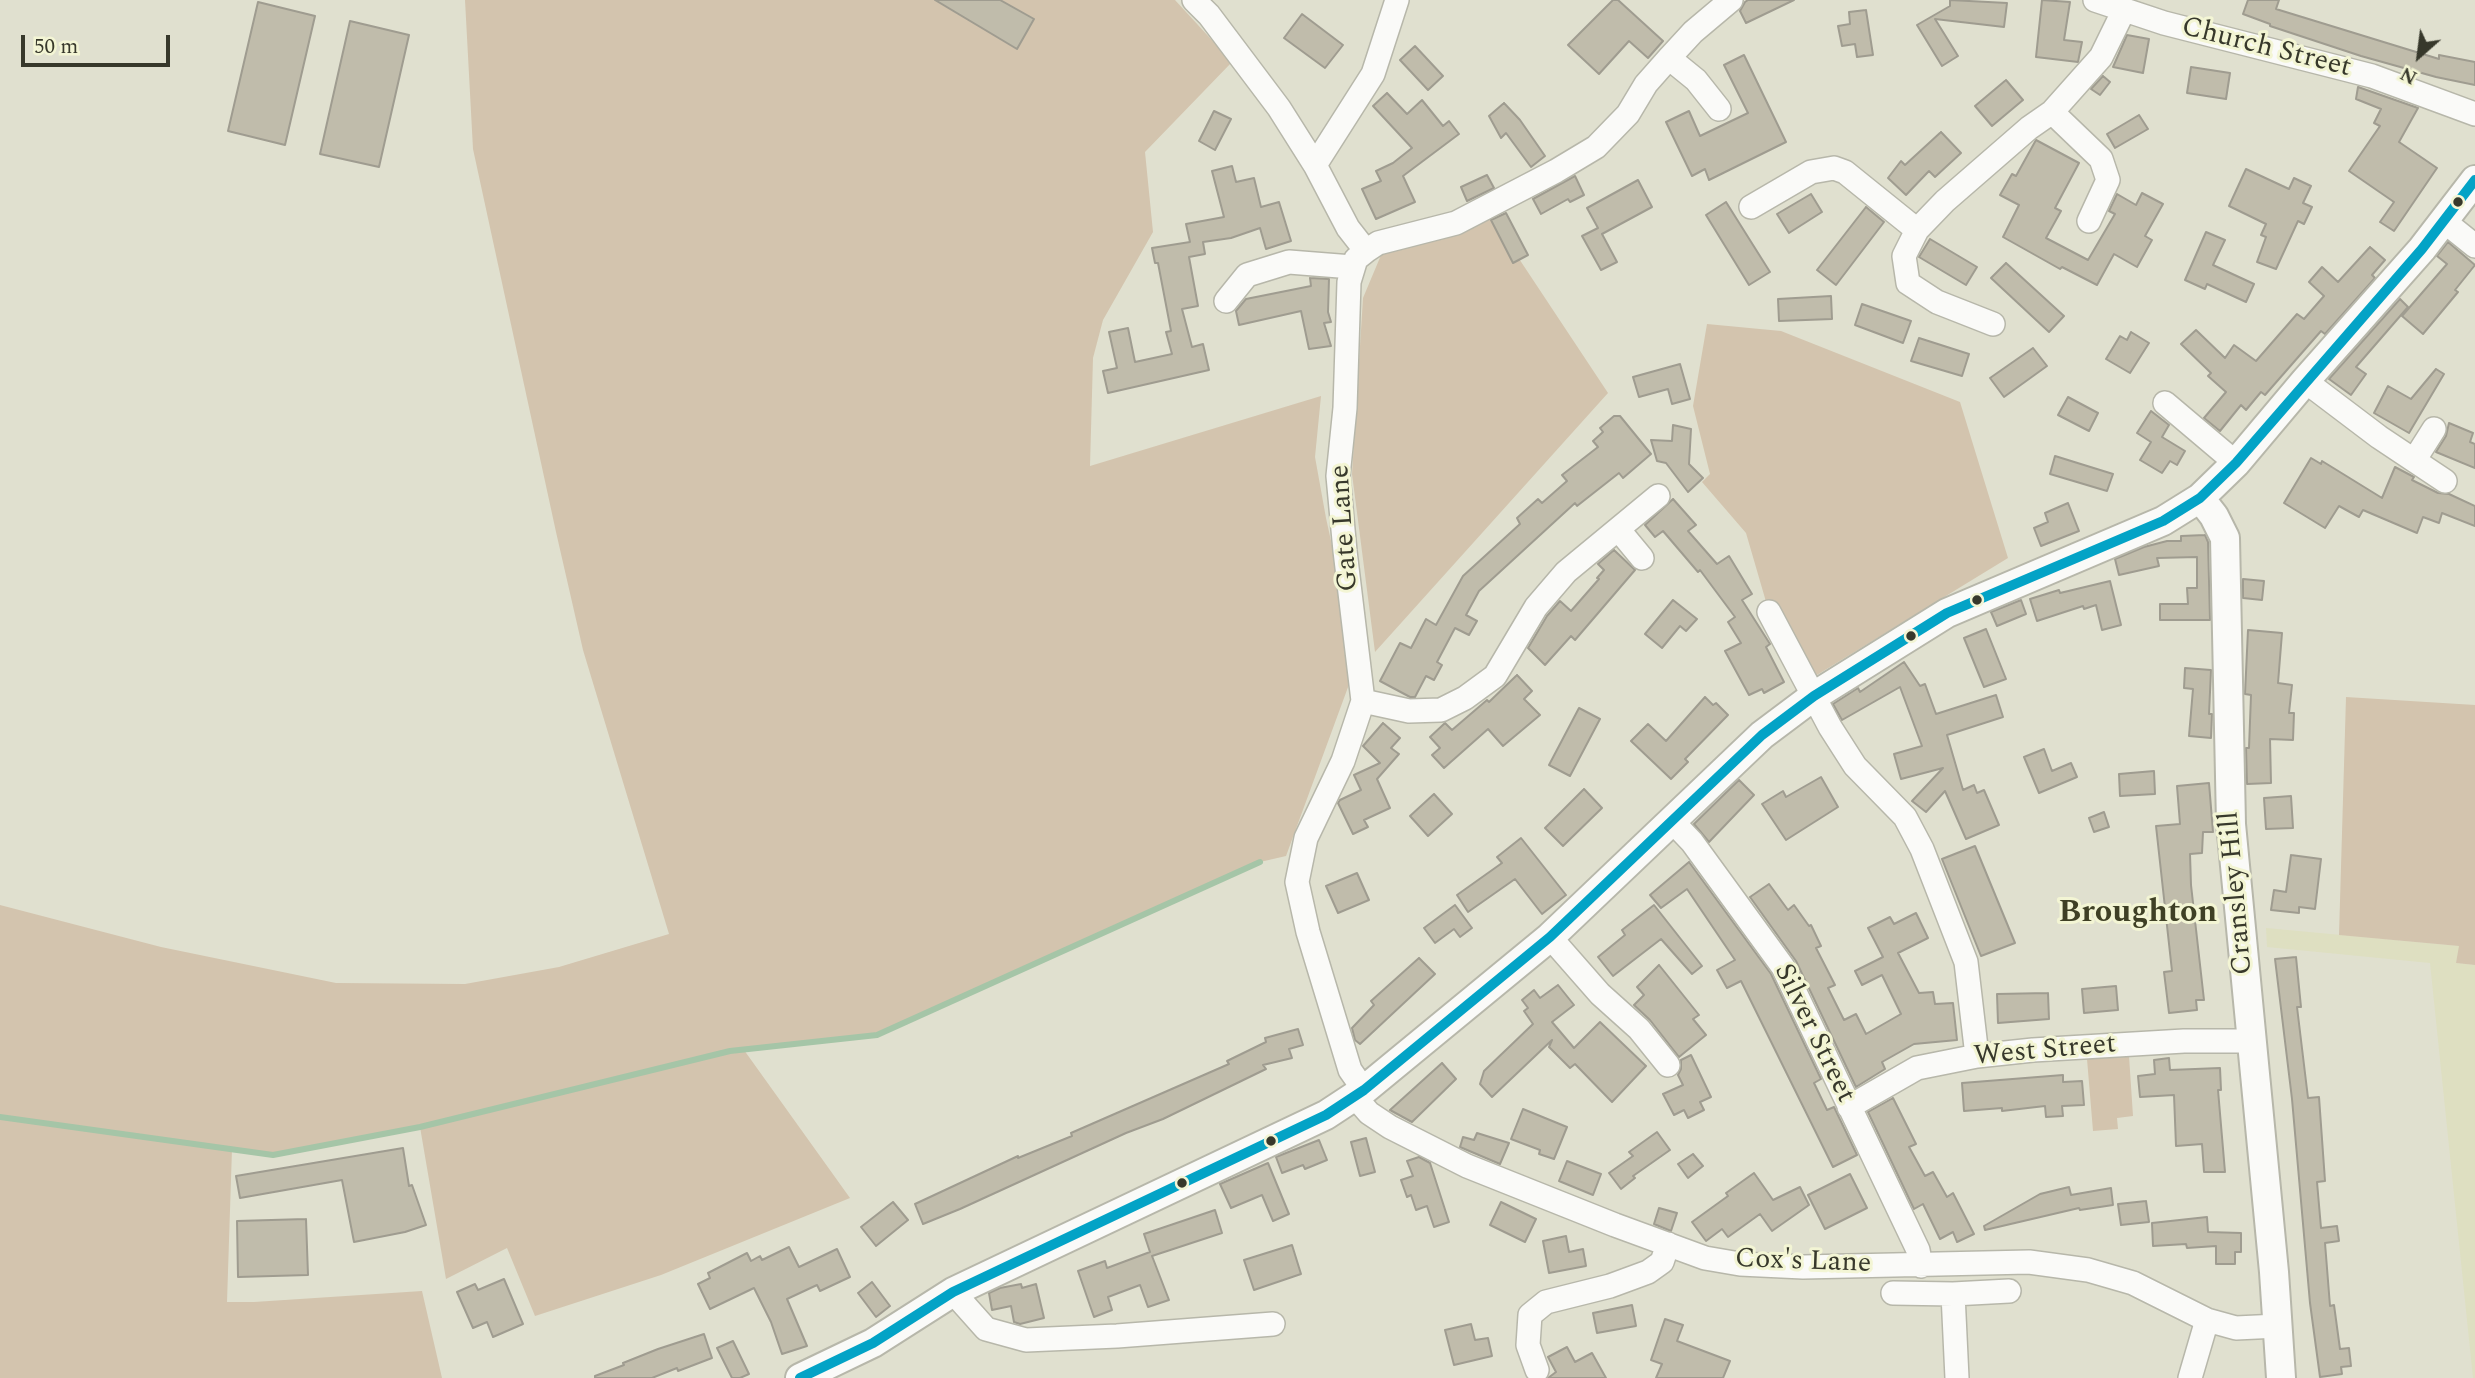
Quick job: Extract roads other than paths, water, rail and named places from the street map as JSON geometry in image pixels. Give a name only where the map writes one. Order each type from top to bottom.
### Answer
[{"type":"street","points":[[1194,0],[1209,15],[1279,108],[1315,165],[1348,228],[1359,259]]},
{"type":"street","points":[[1315,165],[1373,74],[1397,0]]},
{"type":"street","points":[[1226,300],[1247,275],[1289,262],[1359,259],[1378,243],[1456,223],[1556,171],[1596,147],[1628,114],[1646,84],[1669,58],[1693,32],[1731,0]]},
{"type":"street","name":"Church Street","points":[[2095,0],[2164,23],[2372,76],[2475,114]]},
{"type":"street","points":[[1993,324],[1937,303],[1908,283],[1904,256],[1917,230],[1945,201],[2029,128],[2052,112],[2101,57],[2124,10]]},
{"type":"street","points":[[1669,58],[1696,80],[1718,109]]},
{"type":"street","points":[[2052,112],[2101,159],[2108,180],[2089,221]]},
{"type":"street","points":[[1751,207],[1811,172],[1834,168],[1855,179],[1917,230]]},
{"type":"street","points":[[800,1378],[873,1343],[953,1292],[1326,1115],[1359,1093],[1550,937],[1762,735],[1815,696],[1947,613],[2163,521],[2200,498],[2236,463],[2445,222],[2475,180]]},
{"type":"street","points":[[2445,222],[2475,246]]},
{"type":"street","name":"Gate Lane","points":[[1359,259],[1348,289],[1345,408],[1338,476],[1363,701],[1343,761],[1306,838],[1297,882],[1312,944],[1359,1093]]},
{"type":"street","points":[[2305,381],[2379,437],[2445,481]]},
{"type":"street","points":[[2165,402],[2236,463]]},
{"type":"street","points":[[2415,459],[2434,429]]},
{"type":"street","points":[[1363,701],[1409,711],[1441,710],[1465,698],[1495,676],[1536,607],[1566,572],[1658,496]]},
{"type":"street","name":"Cransley Hill","points":[[2200,498],[2214,516],[2225,538],[2231,824],[2281,1378]]},
{"type":"street","points":[[1618,529],[1642,558]]},
{"type":"street","points":[[1769,612],[1855,766],[1905,817],[1922,849],[1966,962],[1977,1056]]},
{"type":"street","name":"Silver Street","points":[[1672,821],[1692,842],[1783,967],[1918,1250],[1921,1266]]},
{"type":"street","points":[[1550,937],[1600,994],[1639,1029],[1668,1065]]},
{"type":"street","name":"West Street","points":[[1849,1107],[1917,1068],[1977,1056],[2184,1041],[2252,1041]]},
{"type":"street","name":"Cox's Lane","points":[[1359,1093],[1369,1112],[1390,1128],[1467,1166],[1705,1258],[1741,1264],[1803,1267],[2029,1262],[2088,1270],[2133,1283],[2207,1320],[2236,1328],[2278,1326]]},
{"type":"street","points":[[1537,1370],[1528,1345],[1530,1315],[1546,1302],[1610,1286],[1648,1272],[1662,1262],[1668,1244]]},
{"type":"street","points":[[1893,1293],[2009,1291]]},
{"type":"street","points":[[953,1292],[986,1329],[1027,1340],[1273,1324]]},
{"type":"street","points":[[1953,1294],[1957,1378]]},
{"type":"street","points":[[2190,1378],[2207,1320]]},
{"type":"waterway","points":[[0,1117],[273,1155],[420,1127],[730,1051],[877,1035],[1260,862]]},
{"type":"district","name":"Broughton","points":[[2138,915]]}]
